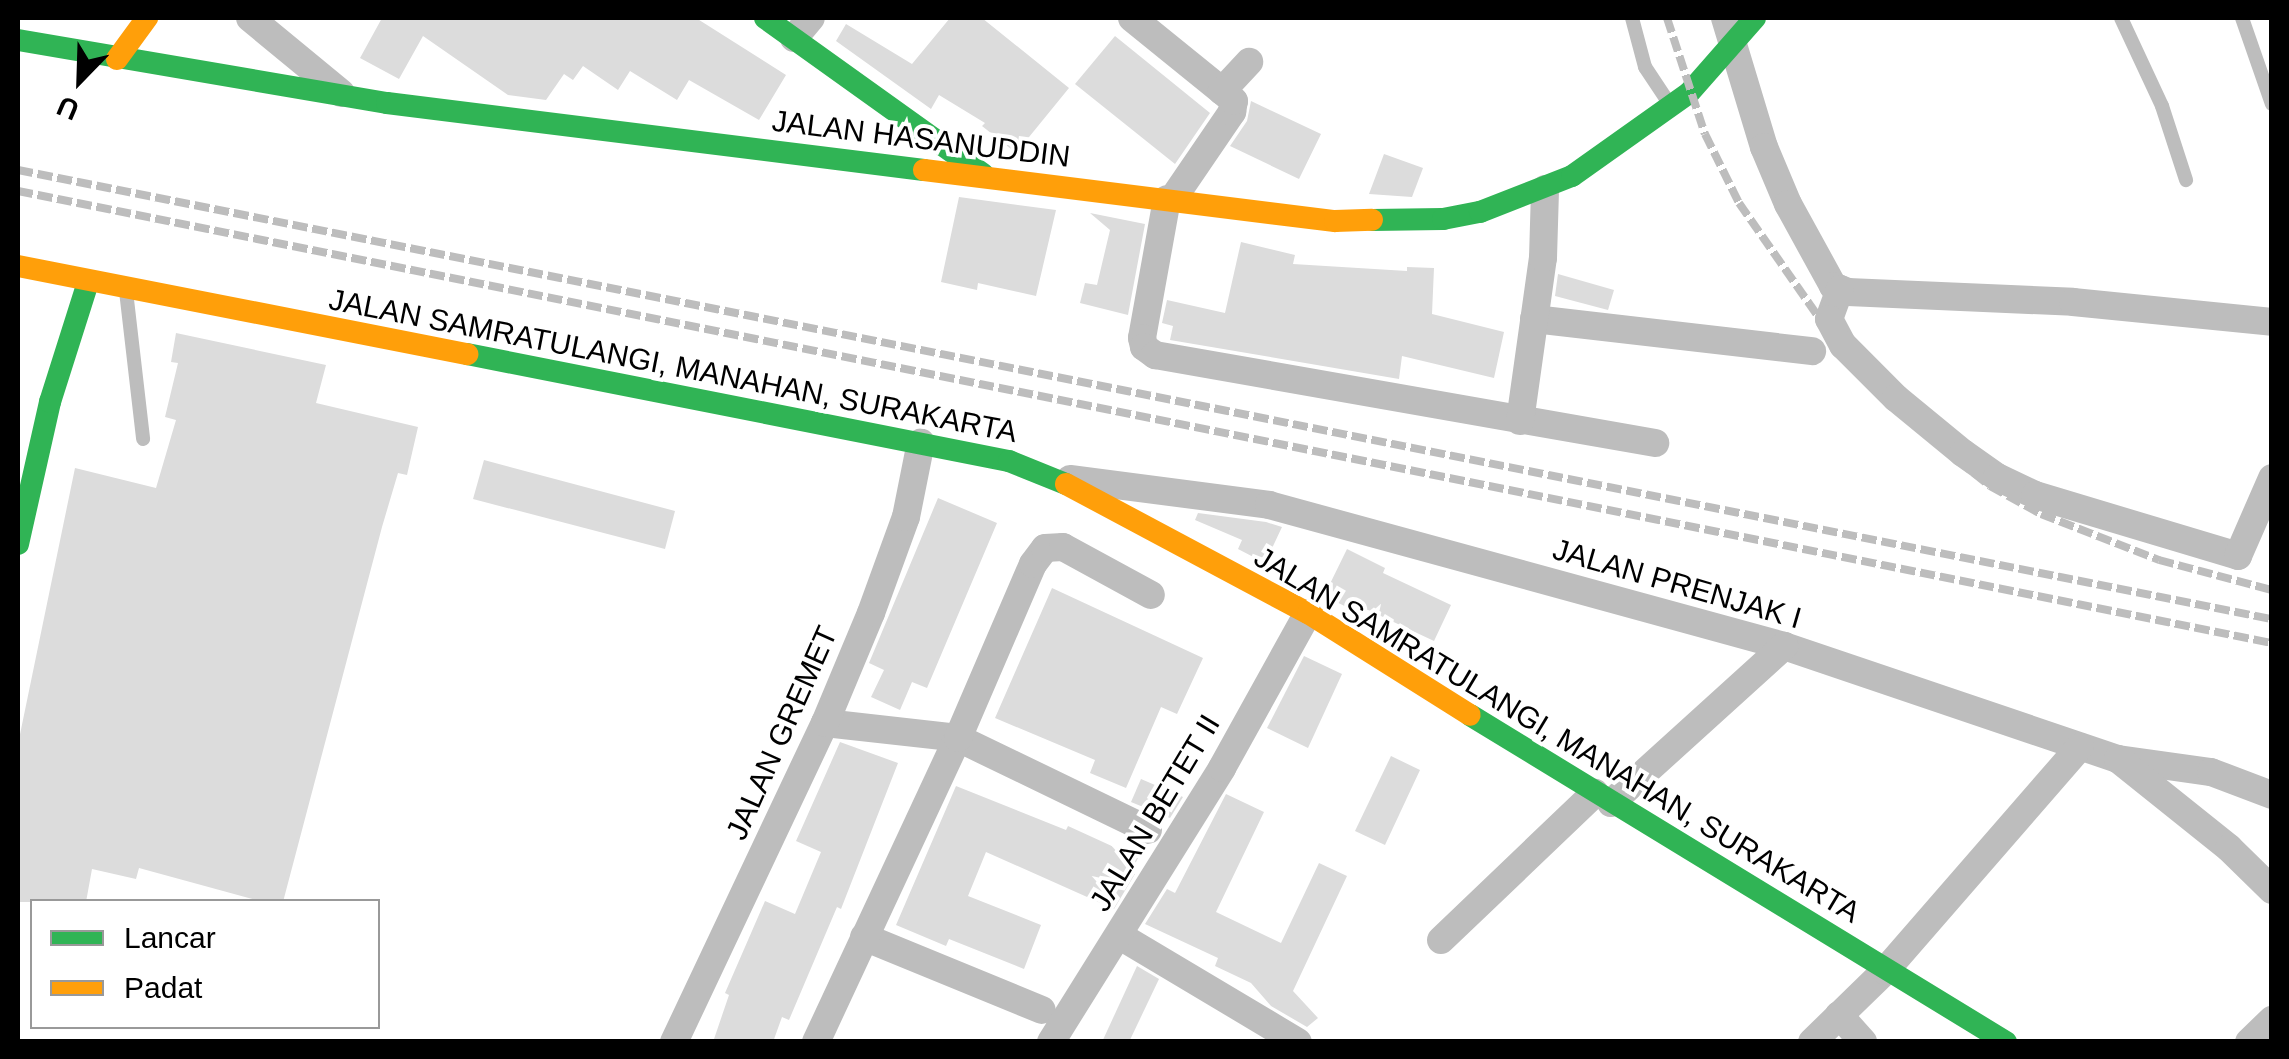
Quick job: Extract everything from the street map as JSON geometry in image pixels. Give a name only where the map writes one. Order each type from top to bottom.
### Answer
[{"type":"main road","points":[[117,59],[147,18]]},
{"type":"main road","points":[[765,18],[803,28],[987,176]]},
{"type":"main road","name":"JALAN HASANUDDIN","points":[[18,40],[346,97],[1334,221],[1443,219],[1480,212],[1545,189],[1602,158],[1672,107],[1755,18]]},
{"type":"main road","name":"JALAN SAMRATULANGI, MANAHAN, SURAKARTA","points":[[18,266],[126,290],[518,360],[922,442],[1008,461],[1054,477],[1308,612],[1603,798],[2006,1042]]},
{"type":"main road","points":[[18,544],[50,402],[88,282]]},
{"type":"street","points":[[250,18],[346,97]]},
{"type":"street","points":[[1132,18],[1234,102],[1232,112],[1170,200],[1142,338],[1148,352],[1655,443]]},
{"type":"street","points":[[1725,18],[1730,46],[1788,204],[1830,282],[1840,290],[2073,302],[2272,322]]},
{"type":"street","points":[[1222,91],[1249,62]]},
{"type":"street","points":[[1520,421],[1543,258],[1545,189]]},
{"type":"street","points":[[1840,290],[1829,320],[1843,345],[1896,398],[1963,453],[1996,476],[2035,494],[2238,556],[2272,478]]},
{"type":"street","points":[[1534,319],[1812,351]]},
{"type":"street","name":"JALAN GREMET","points":[[674,1042],[825,723],[906,516],[922,442]]},
{"type":"street","name":"JALAN PRENJAK I","points":[[1054,477],[1184,490],[1269,505],[1784,646],[2118,759],[2211,772],[2272,795]]},
{"type":"street","points":[[816,1042],[958,738],[1033,564],[1046,548],[1063,547],[1151,595]]},
{"type":"street","name":"JALAN BETET II","points":[[1051,1042],[1120,936],[1308,612]]},
{"type":"street","points":[[1441,940],[1784,646]]},
{"type":"street","points":[[825,723],[958,738],[1148,830]]},
{"type":"street","points":[[1812,1042],[1885,971],[2080,746]]},
{"type":"street","points":[[2118,759],[2228,848],[2272,890]]},
{"type":"street","points":[[1120,936],[1298,1042]]},
{"type":"street","points":[[864,937],[1042,1010]]},
{"type":"street","points":[[1839,1016],[1863,1042]]},
{"type":"street","points":[[2249,1042],[2272,1020]]},
{"type":"lane","points":[[1632,18],[1644,67],[1672,107]]},
{"type":"lane","points":[[2122,18],[2162,106],[2186,180]]},
{"type":"lane","points":[[2242,18],[2272,104]]},
{"type":"lane","points":[[126,290],[143,439]]},
{"type":"building","points":[[382,18],[696,18],[786,75],[759,120],[689,80],[677,100],[630,71],[618,90],[583,66],[573,80],[564,74],[546,100],[508,95],[423,36],[399,79],[360,58]]},
{"type":"building","points":[[950,18],[982,18],[1069,88],[1016,153],[982,126],[985,123],[939,95],[931,109],[836,41],[846,24],[912,64]]},
{"type":"building","points":[[1115,36],[1210,113],[1175,164],[1075,84]]},
{"type":"building","points":[[1251,101],[1321,134],[1299,179],[1230,146],[1247,121]]},
{"type":"building","points":[[1384,154],[1423,168],[1412,197],[1369,194]]},
{"type":"building","points":[[959,197],[1056,210],[1036,296],[978,283],[977,290],[941,282]]},
{"type":"building","points":[[1090,213],[1145,224],[1128,315],[1080,303],[1085,283],[1097,285],[1110,230]]},
{"type":"building","points":[[1241,242],[1295,255],[1293,264],[1407,271],[1407,267],[1434,268],[1432,314],[1504,332],[1494,378],[1402,356],[1399,379],[1170,340],[1173,326],[1162,323],[1167,300],[1225,313]]},
{"type":"building","points":[[1558,274],[1614,290],[1608,310],[1555,296]]},
{"type":"building","points":[[176,333],[326,365],[316,403],[418,427],[407,475],[398,473],[382,527],[284,899],[252,899],[139,868],[136,879],[92,869],[87,899],[18,902],[18,744],[75,468],[156,488],[176,420],[165,417],[178,363],[171,362]]},
{"type":"building","points":[[484,460],[675,511],[665,549],[473,499]]},
{"type":"building","points":[[938,498],[997,523],[927,688],[912,682],[900,710],[871,697],[884,670],[869,663]]},
{"type":"building","points":[[1198,513],[1282,527],[1265,563],[1238,549],[1242,540],[1195,520]]},
{"type":"building","points":[[1347,549],[1385,568],[1383,573],[1451,605],[1434,641],[1366,609],[1363,615],[1324,596]]},
{"type":"building","points":[[1052,588],[1203,658],[1177,714],[1161,707],[1126,788],[1090,773],[1095,760],[995,718]]},
{"type":"building","points":[[1304,656],[1342,674],[1308,748],[1267,728]]},
{"type":"building","points":[[840,742],[898,763],[841,909],[837,907],[789,1020],[782,1017],[773,1042],[713,1042],[729,995],[725,993],[765,901],[795,914],[821,852],[796,841]]},
{"type":"building","points":[[1391,756],[1420,770],[1385,845],[1355,831]]},
{"type":"building","points":[[1141,779],[1183,797],[1170,818],[1131,802]]},
{"type":"building","points":[[956,786],[1066,830],[1068,826],[1138,858],[1131,872],[1135,874],[1114,909],[986,852],[968,896],[1041,925],[1024,969],[949,939],[946,946],[896,925]]},
{"type":"building","points":[[1226,794],[1264,812],[1216,912],[1281,943],[1319,863],[1347,876],[1293,991],[1318,1018],[1307,1027],[1271,1006],[1251,983],[1215,966],[1218,958],[1145,924],[1167,889],[1175,893]]},
{"type":"building","points":[[1137,966],[1159,979],[1129,1042],[1102,1042]]},
{"type":"railway","points":[[1667,18],[1705,134],[1739,203],[1854,368],[1896,410],[1990,486],[2041,514],[2159,560],[2272,590]]},
{"type":"railway","points":[[18,170],[2272,619]]},
{"type":"railway","points":[[18,191],[2272,643]]},
{"type":"traffic: fast","points":[[765,18],[983,174]]},
{"type":"traffic: fast","points":[[1372,220],[1443,219],[1480,212],[1572,176],[1689,93],[1755,18]]},
{"type":"traffic: fast","points":[[18,40],[387,103],[924,170]]},
{"type":"traffic: fast","points":[[18,544],[50,402],[88,282]]},
{"type":"traffic: fast","points":[[467,354],[1009,461],[1066,484]]},
{"type":"traffic: fast","points":[[1470,715],[2006,1042]]},
{"type":"traffic: slow","points":[[117,59],[147,18]]},
{"type":"traffic: slow","points":[[924,170],[1335,221],[1372,220]]},
{"type":"traffic: slow","points":[[18,266],[467,354]]},
{"type":"traffic: slow","points":[[1066,484],[1308,613],[1470,715]]}]
